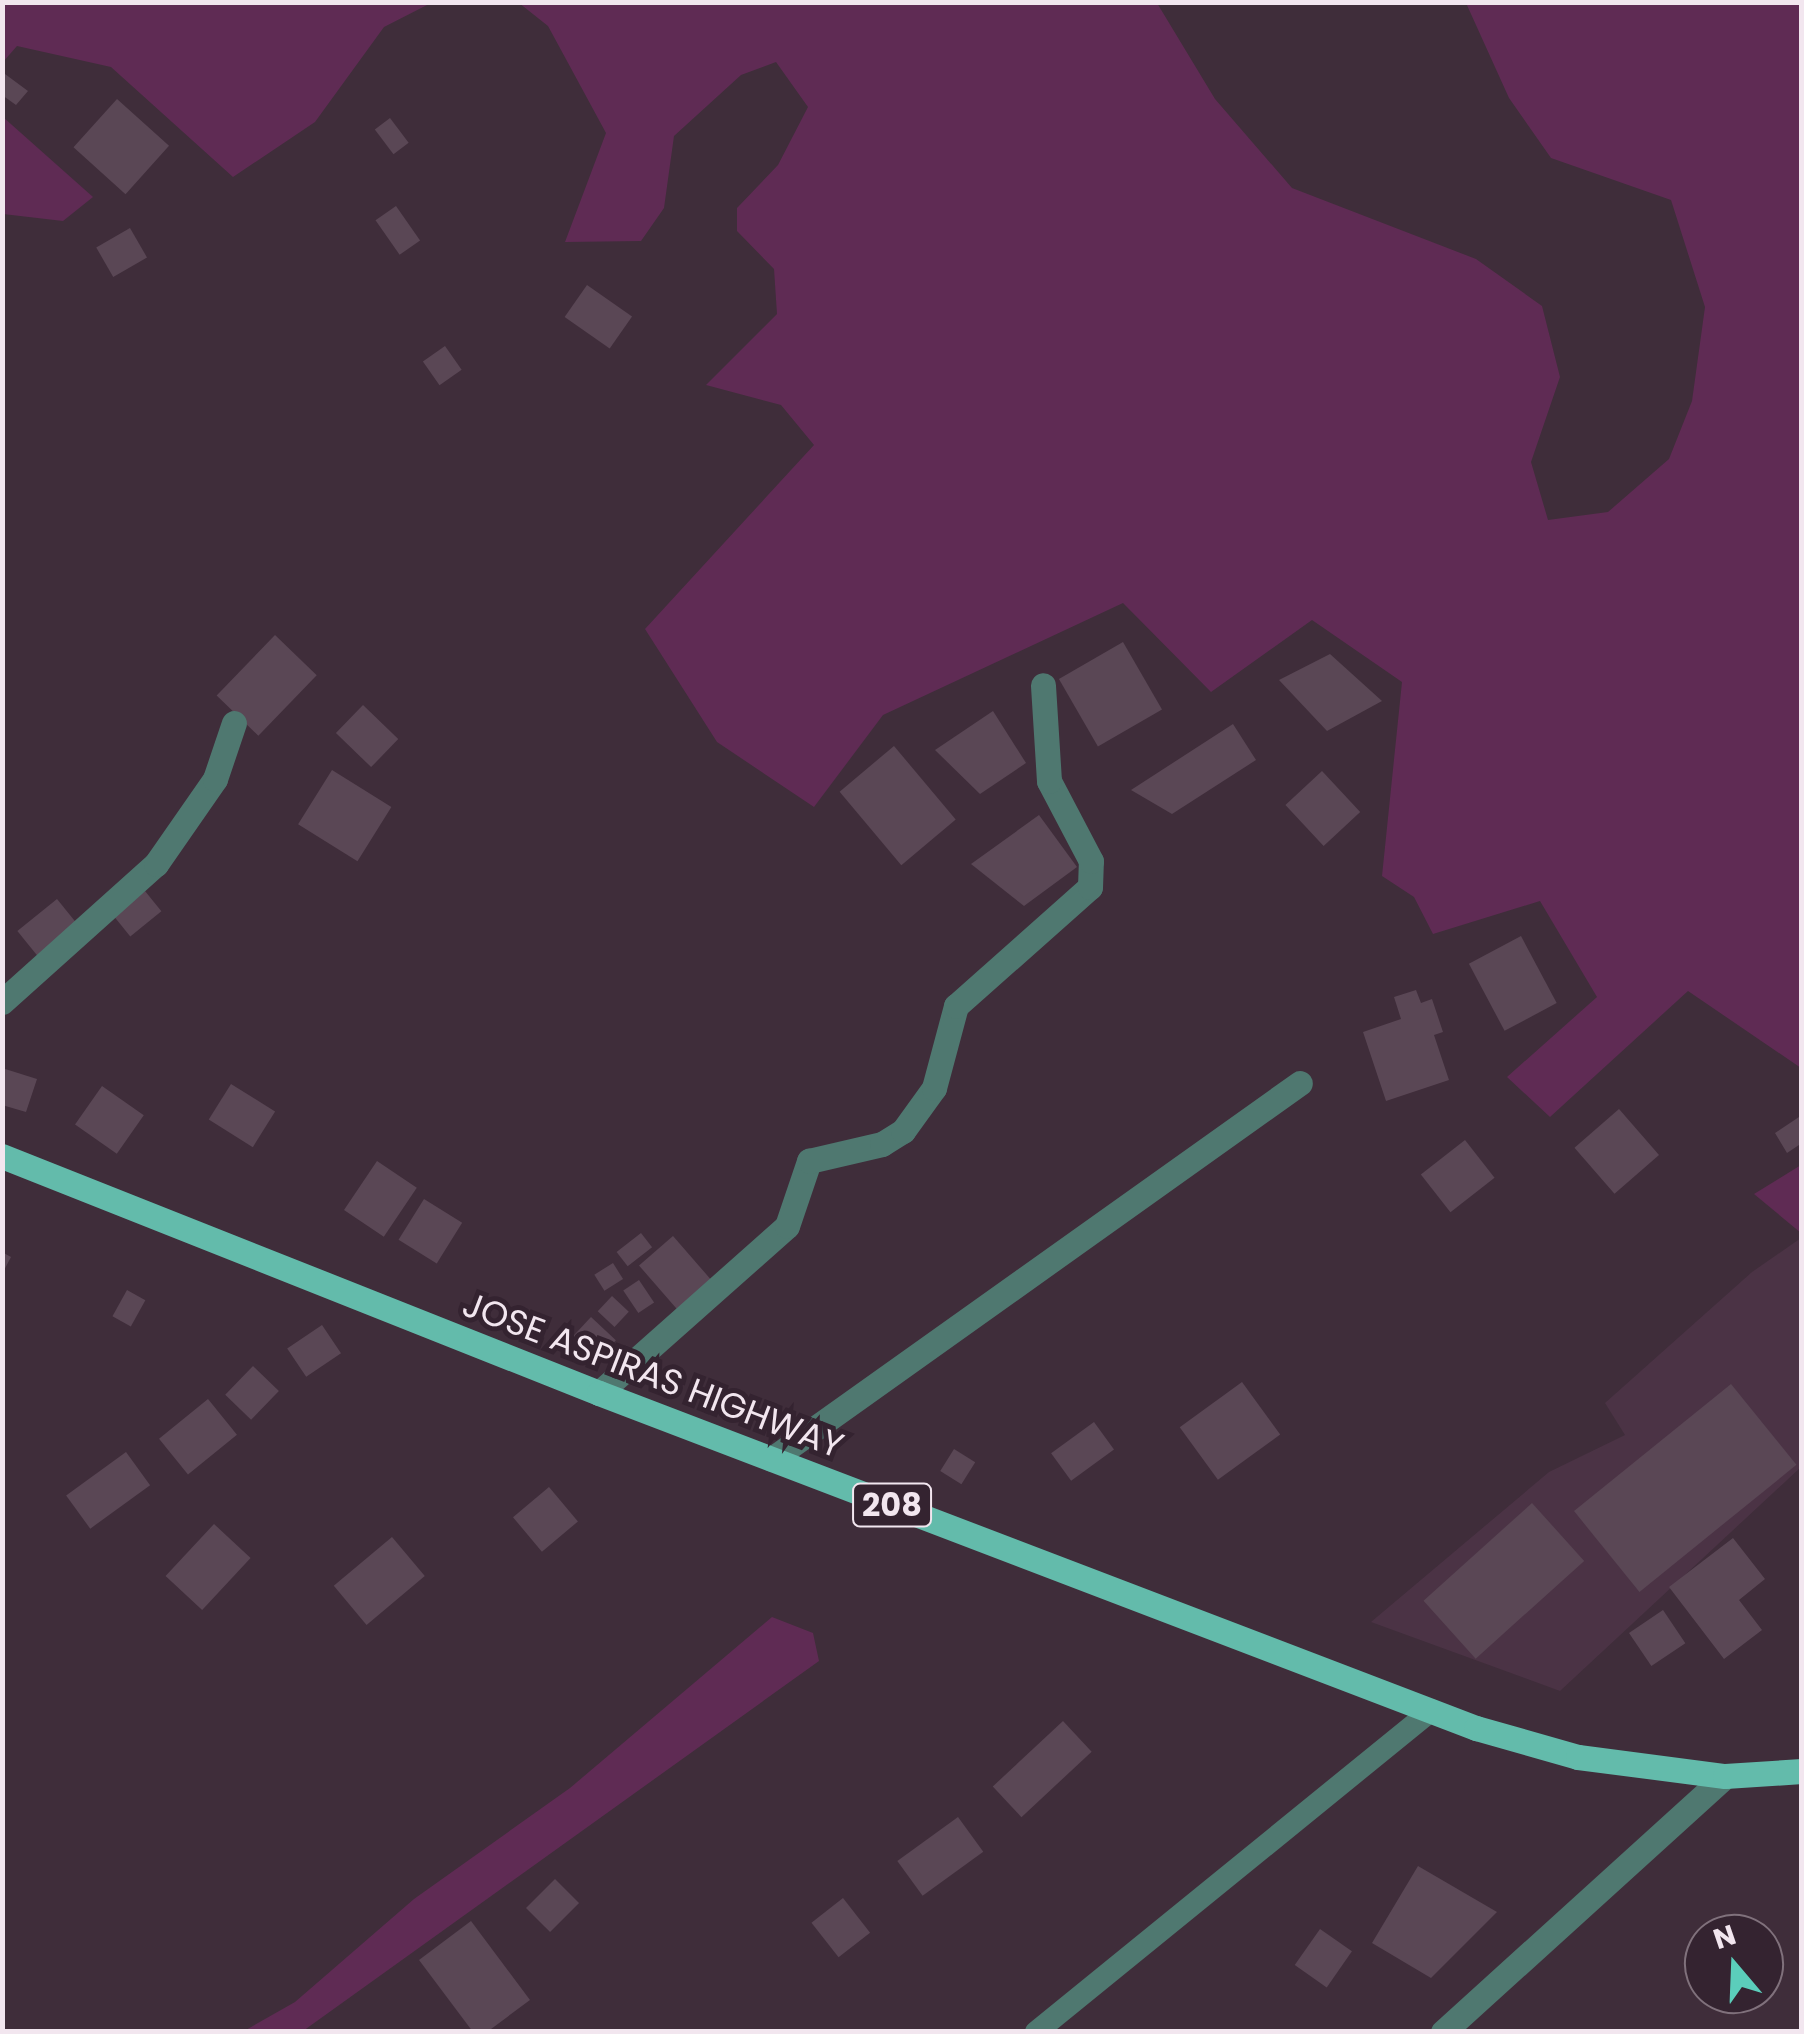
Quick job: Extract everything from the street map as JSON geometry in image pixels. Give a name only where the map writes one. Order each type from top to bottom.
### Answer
[{"type":"main road","name":"JOSE ASPIRAS HIGHWAY","points":[[2,1156],[599,1393],[1432,1710],[1578,1757],[1725,1776],[1802,1771]]},
{"type":"street","points":[[599,1393],[791,1221],[809,1161],[882,1144],[903,1131],[934,1088],[956,1006],[1090,887],[1091,860],[1050,781],[1043,685]]},
{"type":"street","points":[[2,1002],[156,864],[214,779],[234,722]]},
{"type":"street","points":[[772,1459],[1300,1082]]},
{"type":"street","points":[[1443,2032],[1725,1776]]},
{"type":"lane","points":[[1036,2032],[1432,1710]]},
{"type":"shaded area","points":[[3,2],[431,3],[384,27],[315,122],[233,177],[111,67],[17,46],[3,62]]},
{"type":"shaded area","points":[[519,3],[1157,3],[1215,99],[1292,188],[1476,259],[1542,306],[1560,377],[1531,462],[1548,520],[1608,512],[1669,459],[1692,401],[1705,307],[1671,200],[1551,158],[1509,98],[1466,3],[1801,3],[1801,1068],[1688,991],[1550,1117],[1507,1077],[1597,997],[1540,901],[1433,934],[1414,897],[1382,876],[1402,682],[1312,620],[1211,692],[1123,603],[883,715],[814,807],[717,742],[645,629],[814,445],[781,405],[706,385],[777,314],[774,269],[737,231],[737,208],[778,165],[808,107],[776,62],[741,75],[674,136],[664,208],[641,241],[565,242],[606,133],[548,26]]},
{"type":"shaded area","points":[[3,117],[93,197],[63,221],[3,214]]},
{"type":"shaded area","points":[[1801,1165],[1801,1233],[1754,1194]]},
{"type":"shaded area","points":[[1801,1238],[1801,1467],[1560,1691],[1371,1622],[1549,1472],[1625,1435],[1605,1403],[1752,1272]]},
{"type":"shaded area","points":[[772,1617],[813,1633],[819,1661],[303,2031],[244,2031],[295,2002],[414,1899],[570,1788]]},
{"type":"building","points":[[5,74],[28,91],[16,105],[2,95]]},
{"type":"building","points":[[117,99],[169,146],[126,194],[74,147]]},
{"type":"building","points":[[390,118],[409,143],[393,154],[375,129]]},
{"type":"building","points":[[396,206],[420,240],[400,255],[376,220]]},
{"type":"building","points":[[130,228],[147,257],[113,277],[96,248]]},
{"type":"building","points":[[587,285],[632,317],[610,348],[565,317]]},
{"type":"building","points":[[445,346],[462,370],[440,385],[423,361]]},
{"type":"building","points":[[275,635],[317,675],[258,736],[217,695]]},
{"type":"building","points":[[1123,642],[1162,710],[1098,747],[1059,679]]},
{"type":"building","points":[[1330,654],[1382,701],[1327,731],[1279,680]]},
{"type":"building","points":[[363,705],[398,739],[371,767],[336,733]]},
{"type":"building","points":[[993,711],[1026,763],[980,794],[935,750]]},
{"type":"building","points":[[1233,724],[1256,760],[1172,814],[1131,790]]},
{"type":"building","points":[[894,746],[956,820],[901,865],[840,792]]},
{"type":"building","points":[[332,770],[391,807],[357,861],[298,824]]},
{"type":"building","points":[[1322,771],[1360,812],[1324,846],[1285,805]]},
{"type":"building","points":[[1039,815],[1077,867],[1024,906],[971,864]]},
{"type":"building","points":[[145,891],[161,911],[130,936],[114,916]]},
{"type":"building","points":[[57,899],[80,927],[40,959],[17,931]]},
{"type":"building","points":[[1521,936],[1557,1003],[1505,1031],[1469,964]]},
{"type":"building","points":[[1416,990],[1421,1003],[1432,999],[1443,1032],[1434,1035],[1449,1080],[1386,1101],[1363,1032],[1401,1019],[1394,997]]},
{"type":"building","points":[[2,1068],[37,1079],[26,1112],[2,1105]]},
{"type":"building","points":[[231,1084],[275,1112],[253,1147],[209,1120]]},
{"type":"building","points":[[102,1086],[144,1115],[117,1154],[75,1125]]},
{"type":"building","points":[[1619,1109],[1659,1155],[1614,1194],[1574,1148]]},
{"type":"building","points":[[1802,1115],[1802,1143],[1787,1153],[1775,1133]]},
{"type":"building","points":[[1465,1140],[1495,1178],[1450,1212],[1421,1174]]},
{"type":"building","points":[[377,1161],[417,1188],[384,1237],[344,1210]]},
{"type":"building","points":[[424,1199],[462,1223],[437,1264],[399,1240]]},
{"type":"building","points":[[641,1233],[652,1247],[628,1266],[617,1252]]},
{"type":"building","points":[[673,1236],[711,1280],[677,1309],[639,1266]]},
{"type":"building","points":[[2,1252],[11,1257],[2,1274]]},
{"type":"building","points":[[613,1263],[623,1279],[604,1291],[594,1275]]},
{"type":"building","points":[[639,1280],[654,1302],[638,1313],[623,1291]]},
{"type":"building","points":[[127,1290],[145,1300],[131,1326],[112,1316]]},
{"type":"building","points":[[612,1296],[629,1312],[614,1327],[598,1311]]},
{"type":"building","points":[[591,1317],[616,1340],[598,1359],[573,1336]]},
{"type":"building","points":[[322,1325],[341,1353],[306,1377],[287,1348]]},
{"type":"building","points":[[253,1366],[279,1391],[251,1420],[225,1395]]},
{"type":"building","points":[[1242,1382],[1280,1435],[1218,1480],[1180,1427]]},
{"type":"building","points":[[1731,1384],[1796,1465],[1639,1592],[1574,1511]]},
{"type":"building","points":[[208,1399],[237,1435],[188,1474],[159,1439]]},
{"type":"building","points":[[1094,1422],[1114,1450],[1071,1481],[1051,1453]]},
{"type":"building","points":[[954,1449],[975,1462],[961,1484],[940,1471]]},
{"type":"building","points":[[126,1452],[150,1485],[90,1529],[66,1495]]},
{"type":"building","points":[[549,1487],[578,1521],[542,1552],[513,1517]]},
{"type":"building","points":[[1532,1503],[1584,1561],[1476,1659],[1424,1601]]},
{"type":"building","points":[[214,1524],[251,1558],[202,1610],[166,1576]]},
{"type":"building","points":[[392,1537],[425,1576],[367,1625],[334,1586]]},
{"type":"building","points":[[1733,1538],[1765,1579],[1739,1600],[1762,1630],[1724,1659],[1669,1587]]},
{"type":"building","points":[[1663,1610],[1685,1643],[1651,1666],[1629,1633]]},
{"type":"building","points":[[1063,1721],[1092,1752],[1021,1817],[993,1786]]},
{"type":"building","points":[[958,1817],[983,1852],[923,1896],[897,1861]]},
{"type":"building","points":[[1418,1866],[1497,1912],[1431,1978],[1372,1943]]},
{"type":"building","points":[[555,1879],[579,1903],[550,1932],[526,1908]]},
{"type":"building","points":[[843,1898],[870,1933],[839,1957],[811,1923]]},
{"type":"building","points":[[471,1921],[530,2000],[487,2032],[473,2032],[419,1960]]},
{"type":"building","points":[[1320,1929],[1352,1951],[1327,1987],[1295,1965]]}]
